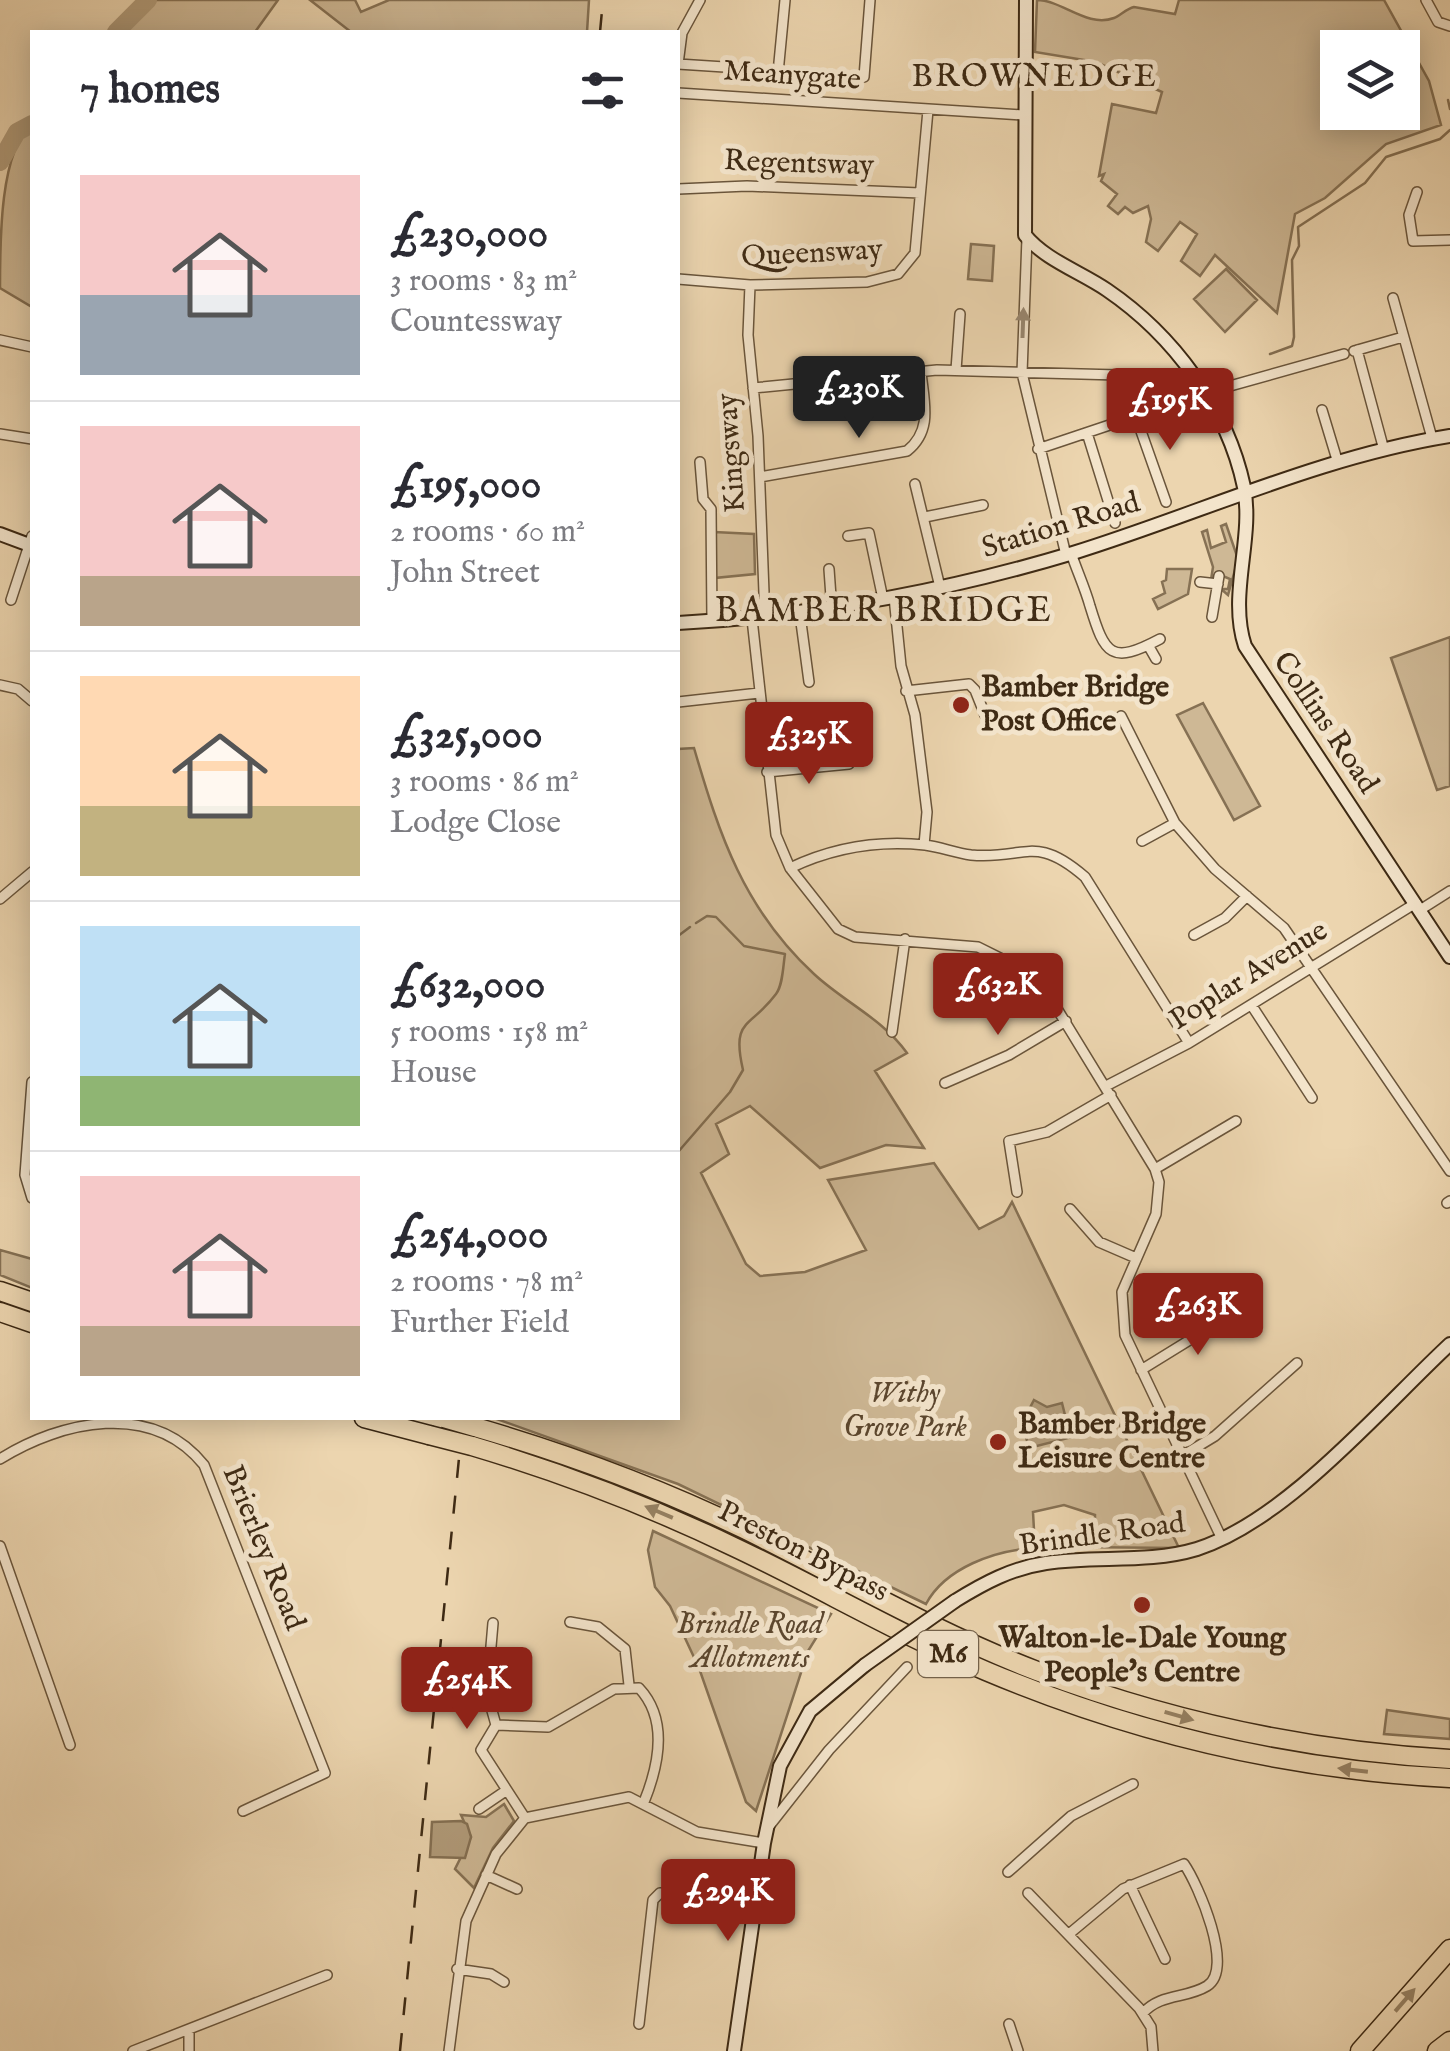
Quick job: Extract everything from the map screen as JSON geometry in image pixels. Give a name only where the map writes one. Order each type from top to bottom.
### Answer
[{"type":"highway","points":[[0,1292],[30,1301]]},
{"type":"highway","points":[[0,1312],[30,1322]]},
{"type":"highway","name":"Preston Bypass","points":[[372,1420],[561,1474],[660,1513],[924,1644],[1093,1712],[1282,1759],[1450,1778]]},
{"type":"highway","name":"Preston Bypass","points":[[451,1420],[587,1462],[676,1498],[913,1616],[1035,1670],[1098,1692],[1203,1723],[1367,1752],[1450,1759]]},
{"type":"highway","points":[[1360,2051],[1450,1949]]},
{"type":"highway","points":[[1437,2051],[1450,2042]]},
{"type":"street","points":[[680,48],[682,32],[700,0]]},
{"type":"street","points":[[779,74],[785,0]]},
{"type":"street","points":[[864,79],[870,0]]},
{"type":"street","points":[[1026,0],[1022,116],[1027,238],[1022,373],[1038,449],[1068,554],[1101,643],[1114,653],[1130,654],[1160,639]]},
{"type":"street","points":[[1426,0],[1438,22],[1450,26]]},
{"type":"street","points":[[680,64],[740,68]]},
{"type":"street","name":"Meanygate","points":[[680,93],[1022,116]]},
{"type":"street","name":"Queensway","points":[[680,279],[750,285],[867,282],[898,274],[915,253],[928,110]]},
{"type":"street","name":"Regentsway","points":[[680,189],[747,186],[920,193]]},
{"type":"street","points":[[1413,241],[1409,215],[1417,192]]},
{"type":"street","points":[[1402,252],[1413,241],[1429,237],[1450,240]]},
{"type":"street","points":[[1027,238],[1138,315],[1186,362],[1205,393],[1245,491]]},
{"type":"street","name":"Kingsway","points":[[750,285],[748,335],[760,477],[759,693],[772,818],[790,868],[838,929],[855,937],[946,941],[994,952],[1040,982],[1156,1168]]},
{"type":"street","points":[[1393,298],[1432,438]]},
{"type":"street","points":[[956,370],[960,314]]},
{"type":"street","points":[[1038,449],[1205,393],[1403,337]]},
{"type":"street","points":[[0,340],[30,347]]},
{"type":"street","points":[[1352,352],[1384,450]]},
{"type":"street","points":[[753,388],[956,370],[1155,376]]},
{"type":"street","points":[[760,477],[906,451],[921,440],[925,428],[921,372]]},
{"type":"street","points":[[1322,410],[1338,463]]},
{"type":"street","points":[[1136,417],[1166,502]]},
{"type":"street","points":[[0,434],[30,439]]},
{"type":"street","points":[[1088,434],[1115,523]]},
{"type":"street","name":"Station Road","points":[[680,623],[832,610],[940,587],[1068,554],[1245,491],[1338,463],[1450,436]]},
{"type":"street","points":[[700,462],[704,499],[711,509],[712,621]]},
{"type":"street","points":[[915,484],[940,587]]},
{"type":"street","name":"Collins Road","points":[[1245,491],[1244,558],[1238,602],[1242,636],[1251,656],[1450,957]]},
{"type":"street","points":[[925,517],[983,505]]},
{"type":"street","points":[[848,536],[869,532],[889,598],[906,691],[915,715],[927,812],[924,845]]},
{"type":"street","points":[[0,534],[30,543]]},
{"type":"street","points":[[11,600],[30,546]]},
{"type":"street","points":[[829,569],[832,610]]},
{"type":"street","points":[[1200,582],[1218,580],[1212,616]]},
{"type":"street","points":[[1215,602],[1238,602]]},
{"type":"street","points":[[800,614],[809,682]]},
{"type":"street","points":[[1148,645],[1156,660]]},
{"type":"street","points":[[906,691],[966,684],[975,690],[985,716]]},
{"type":"street","points":[[0,685],[18,689],[30,699]]},
{"type":"street","points":[[680,702],[759,693]]},
{"type":"street","points":[[1121,716],[1175,823],[1215,869],[1284,928],[1314,966],[1450,1171]]},
{"type":"street","points":[[767,772],[849,764]]},
{"type":"street","points":[[1142,840],[1175,823]]},
{"type":"street","points":[[790,868],[826,851],[924,845],[986,856],[1022,848],[1064,860],[1086,877],[1190,1043]]},
{"type":"street","points":[[0,899],[30,874]]},
{"type":"street","name":"Poplar Avenue","points":[[1017,1192],[1009,1141],[1047,1132],[1108,1090],[1314,966],[1450,891]]},
{"type":"street","points":[[1194,936],[1225,918],[1247,896]]},
{"type":"street","points":[[892,1032],[905,939]]},
{"type":"street","points":[[1252,1006],[1312,1098]]},
{"type":"street","points":[[945,1083],[1009,1055],[1066,1021]]},
{"type":"street","points":[[30,1106],[24,1175],[30,1192]]},
{"type":"street","points":[[1221,1538],[1141,1370],[1120,1313],[1122,1292],[1156,1214],[1156,1168],[1236,1121]]},
{"type":"street","points":[[1070,1209],[1099,1242],[1136,1258]]},
{"type":"street","points":[[1141,1370],[1188,1341],[1222,1304]]},
{"type":"street","name":"Brindle Road","points":[[734,2051],[776,1780],[786,1748],[810,1712],[864,1665],[995,1578],[1033,1566],[1149,1558],[1195,1549],[1221,1538],[1309,1478],[1450,1344]]},
{"type":"street","points":[[1182,1456],[1216,1436],[1297,1363]]},
{"type":"street","name":"Brierley Road","points":[[0,1459],[60,1428],[93,1422],[167,1436],[183,1444],[204,1466],[326,1772],[243,1811]]},
{"type":"street","points":[[0,1546],[70,1745]]},
{"type":"street","points":[[570,1622],[598,1627],[625,1648],[629,1685]]},
{"type":"street","points":[[492,1624],[487,1694],[496,1725],[481,1750],[504,1792],[526,1818]]},
{"type":"street","name":"Brindle Road","points":[[768,1827],[906,1667]]},
{"type":"street","points":[[496,1725],[536,1727],[562,1722],[614,1689],[629,1685],[646,1695],[658,1729],[656,1761],[644,1802]]},
{"type":"street","points":[[776,1780],[798,1788]]},
{"type":"street","points":[[1008,1872],[1071,1816],[1133,1784]]},
{"type":"street","points":[[480,1809],[504,1792]]},
{"type":"street","points":[[450,2051],[457,1969],[466,1921],[512,1830],[526,1818],[616,1797],[644,1802],[697,1832],[764,1843]]},
{"type":"street","points":[[1069,1934],[1130,1885],[1177,1863],[1184,1864],[1198,1888],[1218,1960],[1208,1986],[1152,2004],[1144,2014]]},
{"type":"street","points":[[486,1875],[516,1889]]},
{"type":"street","points":[[1130,1885],[1165,1959]]},
{"type":"street","points":[[640,2024],[653,1900],[660,1892],[755,1902]]},
{"type":"street","points":[[1028,1893],[1144,2014],[1152,2027],[1153,2051]]},
{"type":"street","points":[[457,1969],[491,1974],[504,1982]]},
{"type":"street","points":[[134,2051],[327,1975]]},
{"type":"street","points":[[1009,2024],[1018,2051]]},
{"type":"street","points":[[189,2032],[189,2051]]},
{"type":"green space","points":[[148,0],[278,0],[256,30],[118,30]]},
{"type":"green space","points":[[310,0],[355,0],[361,12],[389,0],[589,0],[587,30],[348,30]]},
{"type":"green space","points":[[1037,0],[1104,20],[1134,7],[1175,14],[1179,0],[1384,0],[1401,30],[1320,30],[1320,130],[1420,130],[1420,65],[1429,81],[1441,125],[1386,144],[1325,198],[1295,214],[1277,313],[1215,255],[1200,276],[1181,261],[1197,234],[1180,222],[1158,251],[1146,242],[1151,219],[1148,206],[1133,213],[1125,207],[1118,214],[1108,206],[1117,194],[1101,181],[1104,174],[1099,176],[1112,104],[1156,113],[1162,92],[1096,62],[1035,52]]},
{"type":"green space","points":[[30,126],[30,306],[0,288],[4,197],[21,137]]},
{"type":"green space","points":[[971,244],[994,246],[992,281],[968,279]]},
{"type":"green space","points":[[1226,269],[1257,300],[1225,332],[1194,299]]},
{"type":"green space","points":[[1226,524],[1238,559],[1228,595],[1221,589],[1228,589],[1230,579],[1216,573],[1211,580],[1213,567],[1202,532],[1207,530],[1211,548],[1226,542],[1221,526]]},
{"type":"green space","points":[[714,532],[754,534],[755,574],[714,578]]},
{"type":"green space","points":[[1167,569],[1192,569],[1188,594],[1158,609],[1153,599],[1165,593],[1162,582],[1166,580]]},
{"type":"green space","points":[[1450,637],[1450,786],[1437,790],[1391,658]]},
{"type":"green space","points":[[1203,703],[1260,806],[1234,820],[1177,715]]},
{"type":"green space","name":"Withy Grove Park","points":[[694,748],[725,841],[769,924],[814,974],[887,1030],[907,1053],[875,1071],[924,1148],[886,1145],[820,1168],[750,1106],[716,1124],[729,1154],[701,1173],[746,1264],[760,1276],[805,1272],[866,1250],[828,1180],[934,1163],[979,1229],[1004,1216],[1012,1202],[1179,1548],[1069,1547],[1095,1540],[1095,1515],[1064,1505],[1033,1512],[1035,1548],[973,1563],[945,1580],[926,1604],[678,1484],[500,1420],[680,1420],[680,749]]},
{"type":"green space","points":[[0,1250],[30,1258],[30,1287],[0,1275]]},
{"type":"green space","name":"Brindle Road Allotments","points":[[653,1531],[831,1614],[808,1651],[756,1811],[746,1802],[699,1668],[670,1606],[655,1587],[648,1550]]},
{"type":"green space","points":[[1387,1710],[1450,1719],[1450,1739],[1384,1734]]},
{"type":"green space","points":[[504,1804],[514,1821],[493,1848],[474,1888],[455,1869],[471,1837],[461,1815],[486,1817]]},
{"type":"shaded area","points":[[1034,1400],[1047,1407],[1062,1403],[1066,1419],[1075,1422],[1080,1435],[1029,1448],[1022,1423]]},
{"type":"shaded area","points":[[432,1822],[467,1824],[471,1837],[465,1858],[430,1857]]},
{"type":"waterway","points":[[118,30],[148,0]]},
{"type":"waterway","points":[[1448,100],[1450,109]]},
{"type":"waterway","points":[[0,162],[17,132],[30,125]]},
{"type":"waterway","points":[[1270,354],[1292,346],[1294,337],[1292,260],[1299,246],[1298,227],[1365,183],[1386,157],[1440,139],[1450,130]]},
{"type":"waterway","points":[[680,1150],[730,1092],[743,1070],[741,1032],[778,990],[785,954],[744,946],[716,917],[707,916],[696,923]]},
{"type":"waterway","points":[[680,934],[690,927]]},
{"type":"railway","points":[[600,30],[603,0]]},
{"type":"railway","points":[[400,2051],[463,1420]]},
{"type":"place","name":"Bamber Bridge Post Office","points":[[961,705]]},
{"type":"place","name":"Bamber Bridge Leisure Centre","points":[[998,1442]]},
{"type":"place","name":"Walton-le-Dale Young People's Centre","points":[[1142,1605]]},
{"type":"district","name":"BROWNEDGE","points":[[1035,77]]},
{"type":"district","name":"BAMBER BRIDGE","points":[[884,611]]}]
